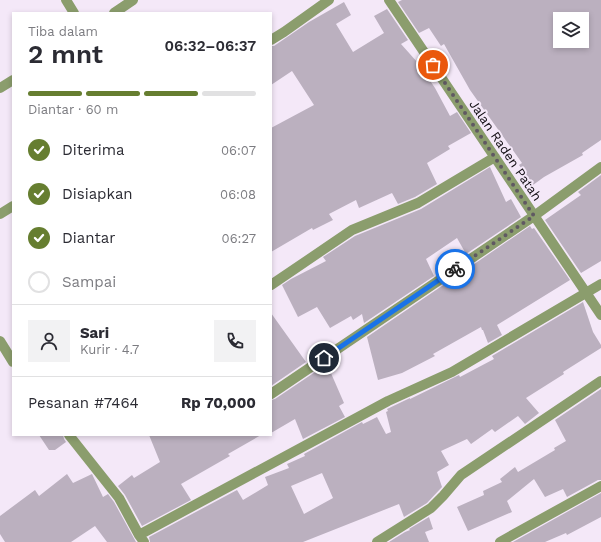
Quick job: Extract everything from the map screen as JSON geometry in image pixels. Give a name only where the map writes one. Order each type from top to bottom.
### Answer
[{"type":"street","points":[[66,0],[73,12]]},
{"type":"street","points":[[115,12],[133,0]]},
{"type":"street","points":[[272,39],[329,0]]},
{"type":"street","name":"Jalan Raden Patah","points":[[389,0],[601,316]]},
{"type":"street","points":[[0,88],[12,81]]},
{"type":"street","points":[[272,284],[352,230],[418,203],[495,157]]},
{"type":"street","points":[[272,393],[534,216],[601,167]]},
{"type":"street","points":[[0,214],[12,207]]},
{"type":"street","points":[[70,436],[119,498],[141,538],[388,401],[452,372],[601,284]]},
{"type":"street","points":[[0,341],[12,360]]},
{"type":"street","points":[[376,542],[431,508],[460,475],[601,381]]},
{"type":"street","points":[[500,542],[601,486]]},
{"type":"building","points":[[402,0],[601,0],[601,140],[582,153],[583,155],[544,177],[533,185],[519,165],[522,163],[470,90],[444,44],[441,46],[429,28],[419,33],[398,2]]},
{"type":"building","points":[[344,2],[351,15],[336,24],[353,52],[384,33],[374,16],[387,9],[408,40],[401,44],[418,63],[435,88],[450,116],[457,112],[471,133],[448,146],[450,149],[427,163],[437,184],[415,197],[398,204],[392,193],[359,208],[356,200],[329,214],[333,220],[313,230],[312,228],[272,251],[272,127],[314,105],[292,71],[272,84],[272,46]]},
{"type":"building","points":[[490,167],[506,202],[511,199],[521,217],[466,254],[457,238],[426,259],[434,276],[364,323],[362,314],[353,320],[351,316],[330,328],[317,307],[298,317],[282,285],[326,261],[323,257],[355,236],[421,209]]},
{"type":"building","points":[[601,175],[601,261],[581,273],[545,220],[581,195],[578,192]]},
{"type":"building","points":[[530,226],[532,229],[534,228],[570,280],[497,325],[502,335],[488,343],[481,327],[433,354],[435,356],[402,373],[378,380],[367,337]]},
{"type":"building","points":[[583,302],[593,332],[601,345],[601,348],[526,398],[539,413],[525,424],[518,416],[495,432],[492,429],[471,444],[467,439],[441,451],[449,465],[437,472],[442,487],[427,503],[404,517],[399,504],[303,542],[150,542],[149,537],[237,490],[243,500],[268,485],[265,477],[289,468],[287,464],[305,456],[304,454],[362,422],[363,424],[377,417],[386,434],[391,432],[386,412],[388,411],[387,409],[459,375],[460,377],[494,359],[492,356]],"holes":[[[322,473],[333,498],[304,514],[291,486]]]},
{"type":"building","points":[[272,314],[306,362],[272,385]]},
{"type":"building","points":[[327,364],[344,403],[339,406],[345,417],[303,439],[295,419],[272,432],[272,400]]},
{"type":"building","points":[[601,389],[601,480],[598,480],[567,497],[563,489],[545,497],[534,479],[507,501],[512,512],[468,531],[457,507],[484,495],[483,491],[502,482],[500,479],[515,467],[518,472],[555,450],[554,448],[566,441],[555,420]]},
{"type":"building","points":[[40,436],[63,436],[66,442],[55,450],[49,450]]},
{"type":"building","points":[[149,436],[259,436],[228,454],[230,456],[181,484],[191,500],[142,526],[125,495],[118,486],[132,475],[134,478],[160,462]]},
{"type":"building","points":[[67,474],[73,483],[92,474],[103,497],[108,494],[114,502],[136,542],[107,542],[95,526],[71,542],[5,542],[0,534],[0,516],[35,490],[39,496]]},
{"type":"building","points":[[601,493],[601,517],[567,535],[566,533],[545,542],[513,542]]},
{"type":"building","points":[[429,517],[433,529],[425,532],[429,542],[389,542],[410,530],[409,529]]},
{"type":"way so far","points":[[433,65],[534,216],[455,269]]},
{"type":"route","points":[[324,358],[455,269]]}]
